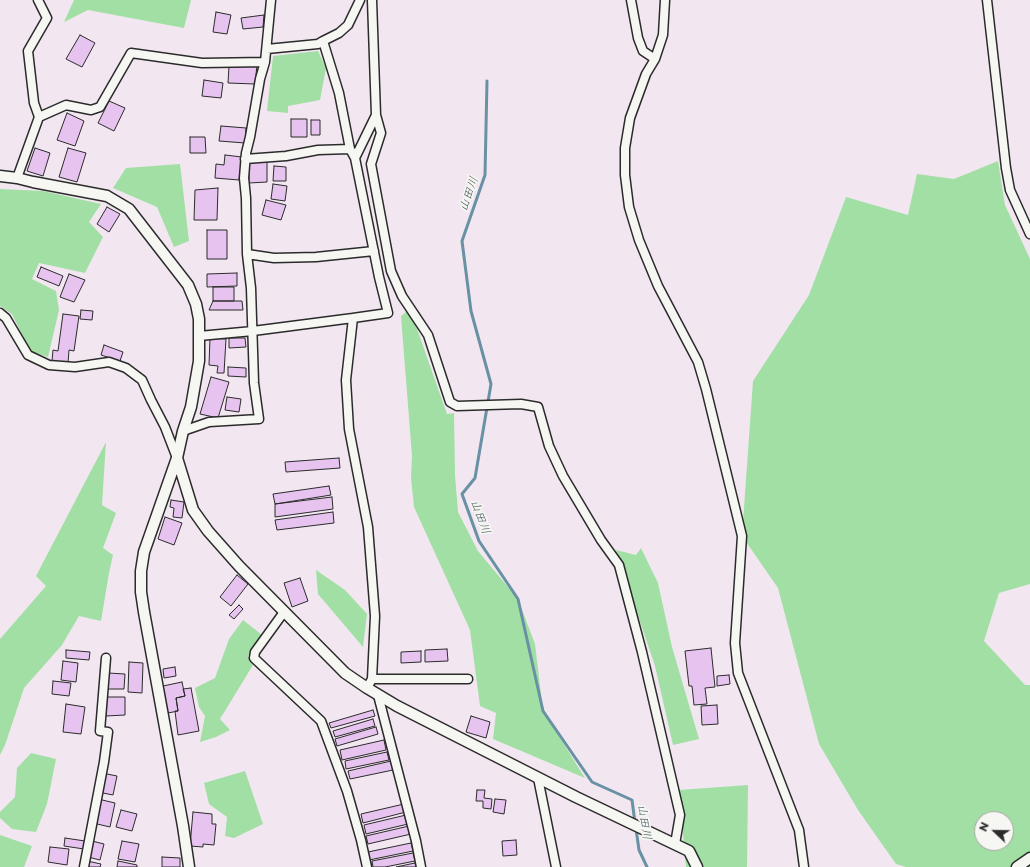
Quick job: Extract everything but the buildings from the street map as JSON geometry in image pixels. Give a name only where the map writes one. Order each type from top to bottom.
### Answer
[{"type":"street","points":[[17,178],[39,117],[34,103],[28,51],[47,18],[38,0]]},
{"type":"street","points":[[183,431],[209,422],[259,419],[254,383],[251,288],[247,254],[246,198],[244,178],[245,159],[267,49],[271,0]]},
{"type":"street","points":[[267,49],[318,44],[339,33],[348,25],[360,0]]},
{"type":"street","points":[[372,0],[376,115],[381,133],[371,164],[391,271],[402,296],[428,335],[450,402],[457,406],[521,404],[538,407],[549,446],[562,476],[601,540],[619,565],[642,652],[680,815],[675,844]]},
{"type":"street","points":[[631,0],[638,38],[643,51],[655,59]]},
{"type":"street","points":[[665,0],[663,35],[655,59],[646,74],[630,118],[625,148],[629,207],[639,240],[658,286],[698,362],[706,389],[742,536],[735,644],[738,673],[800,830],[804,867]]},
{"type":"street","points":[[987,0],[1006,168],[1010,190],[1030,234]]},
{"type":"street","points":[[199,336],[253,331],[388,313],[355,158],[350,149],[339,93],[323,41]]},
{"type":"street","points":[[39,117],[66,105],[91,110],[100,106],[131,53],[202,63],[265,62]]},
{"type":"street","points":[[355,158],[376,115]]},
{"type":"street","points":[[245,159],[286,156],[318,150],[350,149]]},
{"type":"street","points":[[0,176],[107,196],[130,209],[188,285],[196,304],[199,319],[199,336],[197,368],[191,407],[183,431],[177,458],[144,552],[141,592],[189,867]]},
{"type":"street","points":[[247,254],[274,258],[309,257],[374,251]]},
{"type":"street","points":[[0,314],[6,318],[28,355],[49,366],[75,367],[109,362],[126,368],[142,380],[165,427],[177,458],[193,510],[222,549],[345,673],[369,683],[468,679]]},
{"type":"street","points":[[353,318],[346,380],[349,429],[369,534],[375,616],[369,683],[378,694],[396,706],[538,778],[688,851],[697,867]]},
{"type":"street","points":[[284,612],[255,652],[254,658],[321,721],[347,791],[362,840],[367,867]]},
{"type":"street","points":[[84,867],[104,762],[108,732],[100,731],[106,658]]},
{"type":"street","points":[[378,694],[421,867]]},
{"type":"street","points":[[538,778],[556,867]]},
{"type":"street","points":[[1017,867],[1030,858]]},
{"type":"green space","points":[[74,0],[191,0],[184,28],[88,10],[64,22]]},
{"type":"green space","points":[[318,51],[326,68],[320,100],[288,106],[288,113],[267,111],[273,56]]},
{"type":"green space","points":[[998,161],[1005,205],[1030,259],[1030,584],[999,593],[984,641],[1025,685],[1030,685],[1030,867],[906,867],[896,864],[858,810],[819,744],[778,588],[742,536],[753,381],[809,295],[846,197],[908,215],[917,174],[954,179]]},
{"type":"green space","points":[[180,164],[189,241],[174,247],[157,207],[113,188],[126,168]]},
{"type":"green space","points":[[0,189],[43,191],[101,204],[89,222],[103,237],[85,273],[39,263],[32,279],[56,291],[59,310],[48,357],[30,351],[12,314],[0,306]]},
{"type":"green space","points":[[410,309],[447,414],[454,413],[455,475],[458,512],[478,551],[518,599],[535,644],[543,711],[585,778],[493,739],[496,713],[480,706],[470,630],[414,507],[411,478],[412,456],[401,316]]},
{"type":"green space","points":[[106,442],[102,505],[116,513],[103,548],[113,555],[101,621],[79,616],[62,645],[24,688],[5,745],[0,755],[0,639],[46,586],[36,576]]},
{"type":"green space","points":[[641,548],[658,583],[672,647],[699,739],[673,745],[655,666],[616,550],[636,555]]},
{"type":"green space","points":[[316,570],[345,590],[367,614],[363,647],[318,594]]},
{"type":"green space","points":[[243,620],[262,635],[248,656],[253,665],[220,719],[230,730],[216,737],[200,742],[205,716],[199,707],[195,688],[215,678],[229,639]]},
{"type":"green space","points":[[31,753],[56,759],[47,804],[36,832],[12,829],[0,818],[0,812],[15,797],[17,768]]},
{"type":"green space","points":[[245,771],[263,824],[234,838],[225,836],[227,817],[209,804],[204,783]]},
{"type":"green space","points":[[748,785],[747,867],[686,867],[679,790]]},
{"type":"green space","points":[[0,835],[32,846],[24,867],[0,867]]},
{"type":"waterway","name":"山田川","points":[[487,81],[485,175],[462,241],[471,311],[491,384],[475,478],[462,494],[479,541],[518,599],[543,711],[592,782],[632,800],[635,823]]},
{"type":"waterway","name":"山田川","points":[[636,829],[639,850],[647,867]]}]
